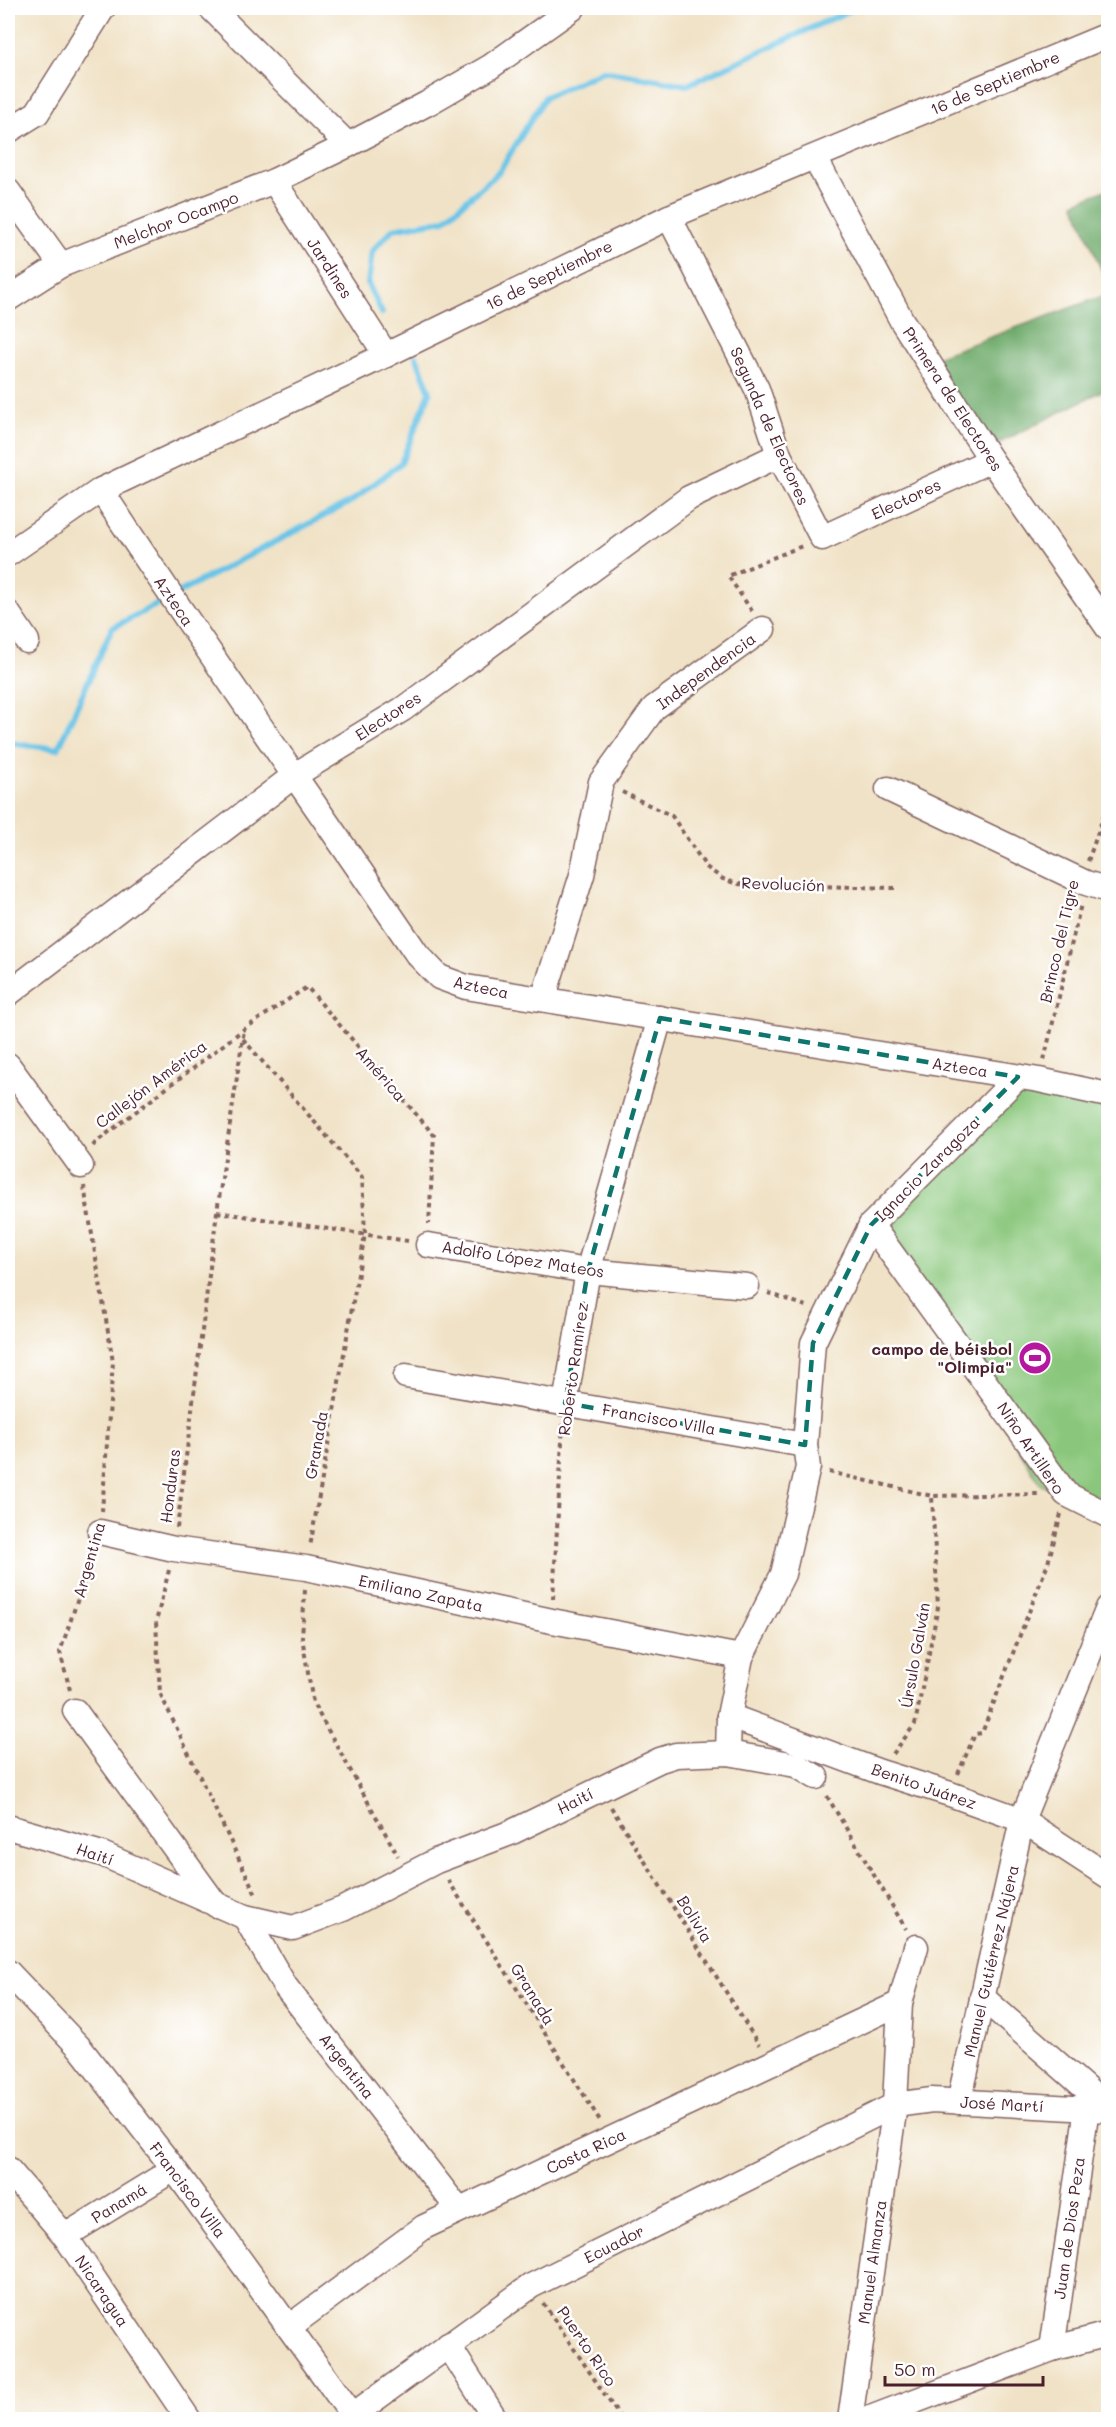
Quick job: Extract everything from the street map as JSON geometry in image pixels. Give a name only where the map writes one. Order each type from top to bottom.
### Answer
[{"type":"street","points":[[8,131],[37,113],[103,8]]},
{"type":"street","points":[[212,8],[348,145]]},
{"type":"street","name":"Melchor Ocampo","points":[[8,298],[61,265],[274,181],[348,145],[428,103],[490,66],[545,15],[573,8]]},
{"type":"street","name":"16 de Septiembre","points":[[8,554],[101,490],[669,217],[1108,35]]},
{"type":"street","name":"Primera de Electores","points":[[815,158],[902,321],[991,460],[1108,628]]},
{"type":"street","name":"Jardines","points":[[274,181],[386,355]]},
{"type":"street","points":[[8,191],[61,265]]},
{"type":"street","name":"Segunda de Electores","points":[[669,217],[757,389],[779,455],[822,538]]},
{"type":"street","name":"Electores","points":[[8,994],[295,775],[403,709],[689,498],[779,455]]},
{"type":"street","name":"Electores","points":[[822,538],[991,460]]},
{"type":"street","name":"Azteca","points":[[101,490],[187,622],[417,954],[439,977],[466,987],[1029,1078],[1108,1095]]},
{"type":"street","points":[[8,613],[27,641]]},
{"type":"street","name":"Independencia","points":[[543,999],[582,875],[601,783],[654,708],[763,629]]},
{"type":"street","points":[[888,789],[1097,886]]},
{"type":"street","name":"Roberto Ramírez","points":[[565,1403],[588,1270],[660,1018]]},
{"type":"street","points":[[8,1065],[81,1166]]},
{"type":"street","name":"Ignacio Zaragoza","points":[[728,1753],[729,1716],[741,1657],[783,1574],[806,1456],[813,1343],[871,1225],[1029,1078]]},
{"type":"street","name":"Niño Artillero","points":[[871,1225],[1066,1494]]},
{"type":"street","name":"Adolfo López Mateos","points":[[428,1245],[588,1270],[747,1286]]},
{"type":"street","name":"Francisco Villa","points":[[406,1376],[565,1403],[806,1456]]},
{"type":"street","points":[[1066,1494],[1108,1515]]},
{"type":"street","name":"Emiliano Zapata","points":[[100,1532],[174,1549],[306,1568],[552,1621],[741,1657]]},
{"type":"street","name":"Manuel Gutiérrez Nájera","points":[[959,2102],[1022,1820],[1108,1608]]},
{"type":"street","points":[[75,1711],[217,1906]]},
{"type":"street","name":"Benito Juárez","points":[[729,1716],[880,1772],[1022,1820],[1108,1876]]},
{"type":"street","name":"Haití","points":[[8,1827],[102,1854],[244,1917],[293,1928],[343,1909],[436,1861],[510,1833],[660,1760],[676,1755],[728,1753],[796,1765],[816,1777]]},
{"type":"street","name":"Argentina","points":[[244,1917],[285,1986],[459,2210]]},
{"type":"street","points":[[895,2105],[900,2003],[916,1947]]},
{"type":"street","name":"Francisco Villa","points":[[8,1972],[80,2048],[174,2169],[354,2417]]},
{"type":"street","points":[[982,1997],[1101,2109]]},
{"type":"street","name":"Costa Rica","points":[[289,2327],[424,2227],[900,2003]]},
{"type":"street","name":"José Martí","points":[[895,2105],[932,2100],[1101,2109]]},
{"type":"street","name":"Ecuador","points":[[354,2417],[448,2345],[531,2286],[895,2105]]},
{"type":"street","name":"Manuel Almanza","points":[[850,2420],[895,2105]]},
{"type":"street","name":"Juan de Dios Peza","points":[[1052,2349],[1101,2109]]},
{"type":"street","name":"Nicaragua","points":[[8,2169],[65,2236],[189,2420]]},
{"type":"street","name":"Panamá","points":[[65,2236],[174,2169]]},
{"type":"street","points":[[865,2420],[1052,2349],[1108,2334]]},
{"type":"street","points":[[448,2345],[496,2420]]},
{"type":"path","name":"Independencia","points":[[763,629],[728,576],[822,538]]},
{"type":"path","name":"Revolución","points":[[601,783],[672,816],[705,867],[723,879],[737,884],[895,888]]},
{"type":"path","name":"Brinco del Tigre","points":[[1029,1078],[1097,886],[1086,868],[1105,812],[1108,811]]},
{"type":"path","name":"América","points":[[244,1029],[307,987],[434,1135],[428,1245]]},
{"type":"path","name":"Honduras","points":[[244,1029],[217,1212],[174,1549],[156,1622],[160,1693],[270,1924]]},
{"type":"path","name":"Callejón América","points":[[81,1166],[96,1142],[244,1029]]},
{"type":"path","name":"Granada","points":[[243,1039],[362,1177],[365,1234],[306,1568],[302,1637],[314,1703],[409,1875]]},
{"type":"path","name":"Argentina","points":[[75,1711],[60,1652],[100,1532],[113,1362],[81,1166]]},
{"type":"path","name":"Adolfo López Mateos","points":[[217,1212],[428,1245]]},
{"type":"path","points":[[747,1286],[827,1313]]},
{"type":"path","name":"Roberto Ramírez","points":[[552,1621],[565,1403]]},
{"type":"path","points":[[806,1456],[932,1496],[1066,1494]]},
{"type":"path","name":"Niño Artillero","points":[[950,1794],[975,1734],[982,1733],[1044,1573],[1066,1494]]},
{"type":"path","name":"Úrsulo Galván","points":[[880,1772],[915,1724],[938,1607],[932,1496]]},
{"type":"path","points":[[816,1777],[916,1947]]},
{"type":"path","name":"Bolivia","points":[[599,1789],[770,2063]]},
{"type":"path","name":"Granada","points":[[436,1861],[611,2139]]},
{"type":"path","name":"Puerto Rico","points":[[531,2286],[622,2420]]},
{"type":"highlighted area","points":[[660,1018],[1018,1077],[871,1225],[813,1343],[805,1445],[565,1403],[588,1271]]},
{"type":"green space","points":[[1108,189],[1108,286],[1074,203]]},
{"type":"green space","points":[[1108,294],[1108,388],[995,445],[928,360]]},
{"type":"green space","name":"campo de béisbol \"Olimpia\"","points":[[1022,1081],[1108,1103],[1108,1511],[1041,1485],[884,1230]]},
{"type":"waterway","points":[[382,313],[368,284],[372,251],[393,229],[444,220],[499,172],[545,97],[603,71],[687,85],[855,8]]},
{"type":"waterway","points":[[176,594],[352,501],[401,463],[430,392],[416,356]]},
{"type":"waterway","points":[[8,743],[58,749],[112,628],[167,599]]},
{"type":"place","name":"campo de béisbol \"Olimpia\"","points":[[1035,1358]]}]
